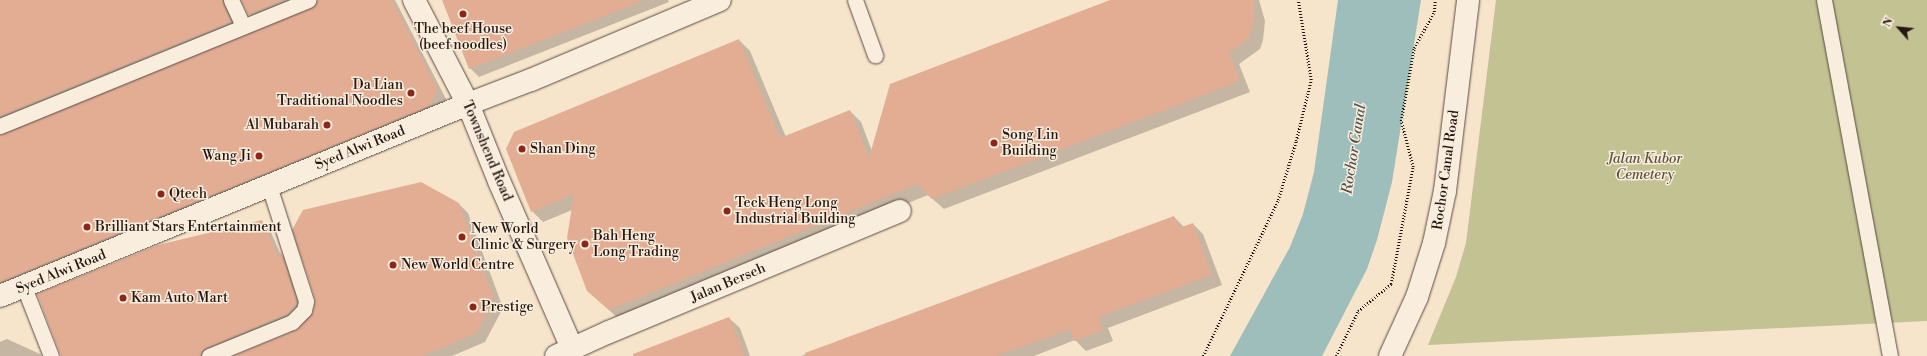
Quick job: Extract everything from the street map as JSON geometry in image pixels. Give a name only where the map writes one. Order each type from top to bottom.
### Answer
[{"type":"street","name":"Townshend Road","points":[[414,0],[468,104],[565,353]]},
{"type":"street","name":"Syed Alwi Road","points":[[0,296],[468,104],[531,80],[720,0]]},
{"type":"street","name":"Rochor Canal Road","points":[[1390,356],[1417,297],[1434,243],[1445,191],[1468,0]]},
{"type":"street","name":"Jalan Berseh","points":[[565,353],[597,337],[900,211]]},
{"type":"lane","points":[[231,0],[243,26]]},
{"type":"lane","points":[[0,126],[308,0]]},
{"type":"lane","points":[[855,0],[875,55]]},
{"type":"lane","points":[[1824,0],[1890,356]]},
{"type":"lane","points":[[209,356],[292,322],[304,310],[306,301],[269,186]]},
{"type":"lane","points":[[24,287],[51,356]]},
{"type":"path","points":[[1202,356],[1278,200],[1296,141],[1311,80],[1298,0]]},
{"type":"path","points":[[1336,356],[1358,311],[1391,284],[1413,168],[1401,121],[1414,48],[1434,12],[1435,0]]},
{"type":"green space","name":"Jalan Kubor Cemetery","points":[[1496,0],[1927,0],[1927,321],[1428,345],[1456,277],[1466,243]]},
{"type":"water","name":"Rochor Canal","points":[[1338,0],[1421,0],[1392,182],[1377,240],[1367,269],[1322,356],[1230,356],[1290,247],[1303,214],[1314,172]]},
{"type":"building","points":[[0,0],[222,0],[231,22],[0,116]]},
{"type":"building","points":[[241,0],[284,0],[248,15]]},
{"type":"building","points":[[317,0],[392,0],[438,90],[428,107],[0,282],[0,135],[311,8],[315,5]]},
{"type":"building","points":[[442,0],[640,0],[640,2],[469,69]]},
{"type":"building","points":[[1110,0],[1254,0],[1254,20],[1249,38],[1229,53],[1240,81],[932,199],[917,184],[609,310],[587,291],[567,238],[574,194],[531,212],[506,149],[514,132],[739,39],[780,138],[850,110],[869,158],[890,84]]},
{"type":"building","name":"New World Centre","points":[[421,182],[459,203],[494,299],[477,333],[422,356],[233,356],[296,330],[313,312],[315,298],[292,230],[303,210]]},
{"type":"building","points":[[1174,216],[1179,228],[1193,223],[1212,275],[1098,317],[1103,330],[1074,341],[1070,329],[996,356],[805,356],[805,353]]},
{"type":"building","points":[[262,220],[278,257],[281,252],[297,301],[296,305],[287,314],[206,348],[202,351],[200,356],[61,356],[37,294],[158,245]]},
{"type":"building","points":[[729,317],[745,356],[633,356],[633,354]]},
{"type":"place","name":"The beef House (beef noodles)","points":[[463,14]]},
{"type":"place","name":"Da Lian Traditional Noodles","points":[[411,93]]},
{"type":"place","name":"Al Mubarah","points":[[327,125]]},
{"type":"place","name":"Song Lin Building","points":[[994,143]]},
{"type":"place","name":"Shan Ding","points":[[522,149]]},
{"type":"place","name":"Wang Ji","points":[[259,156]]},
{"type":"place","name":"Qtech","points":[[161,194]]},
{"type":"place","name":"Teck Heng Long Industrial Building","points":[[727,211]]},
{"type":"place","name":"Brilliant Stars Entertainment","points":[[87,227]]},
{"type":"place","name":"New World Clinic & Surgery","points":[[462,237]]},
{"type":"place","name":"Bah Heng Long Trading","points":[[585,244]]},
{"type":"place","name":"New World Centre","points":[[393,265]]},
{"type":"place","name":"Kam Auto Mart","points":[[123,298]]},
{"type":"place","name":"Prestige","points":[[473,307]]}]
